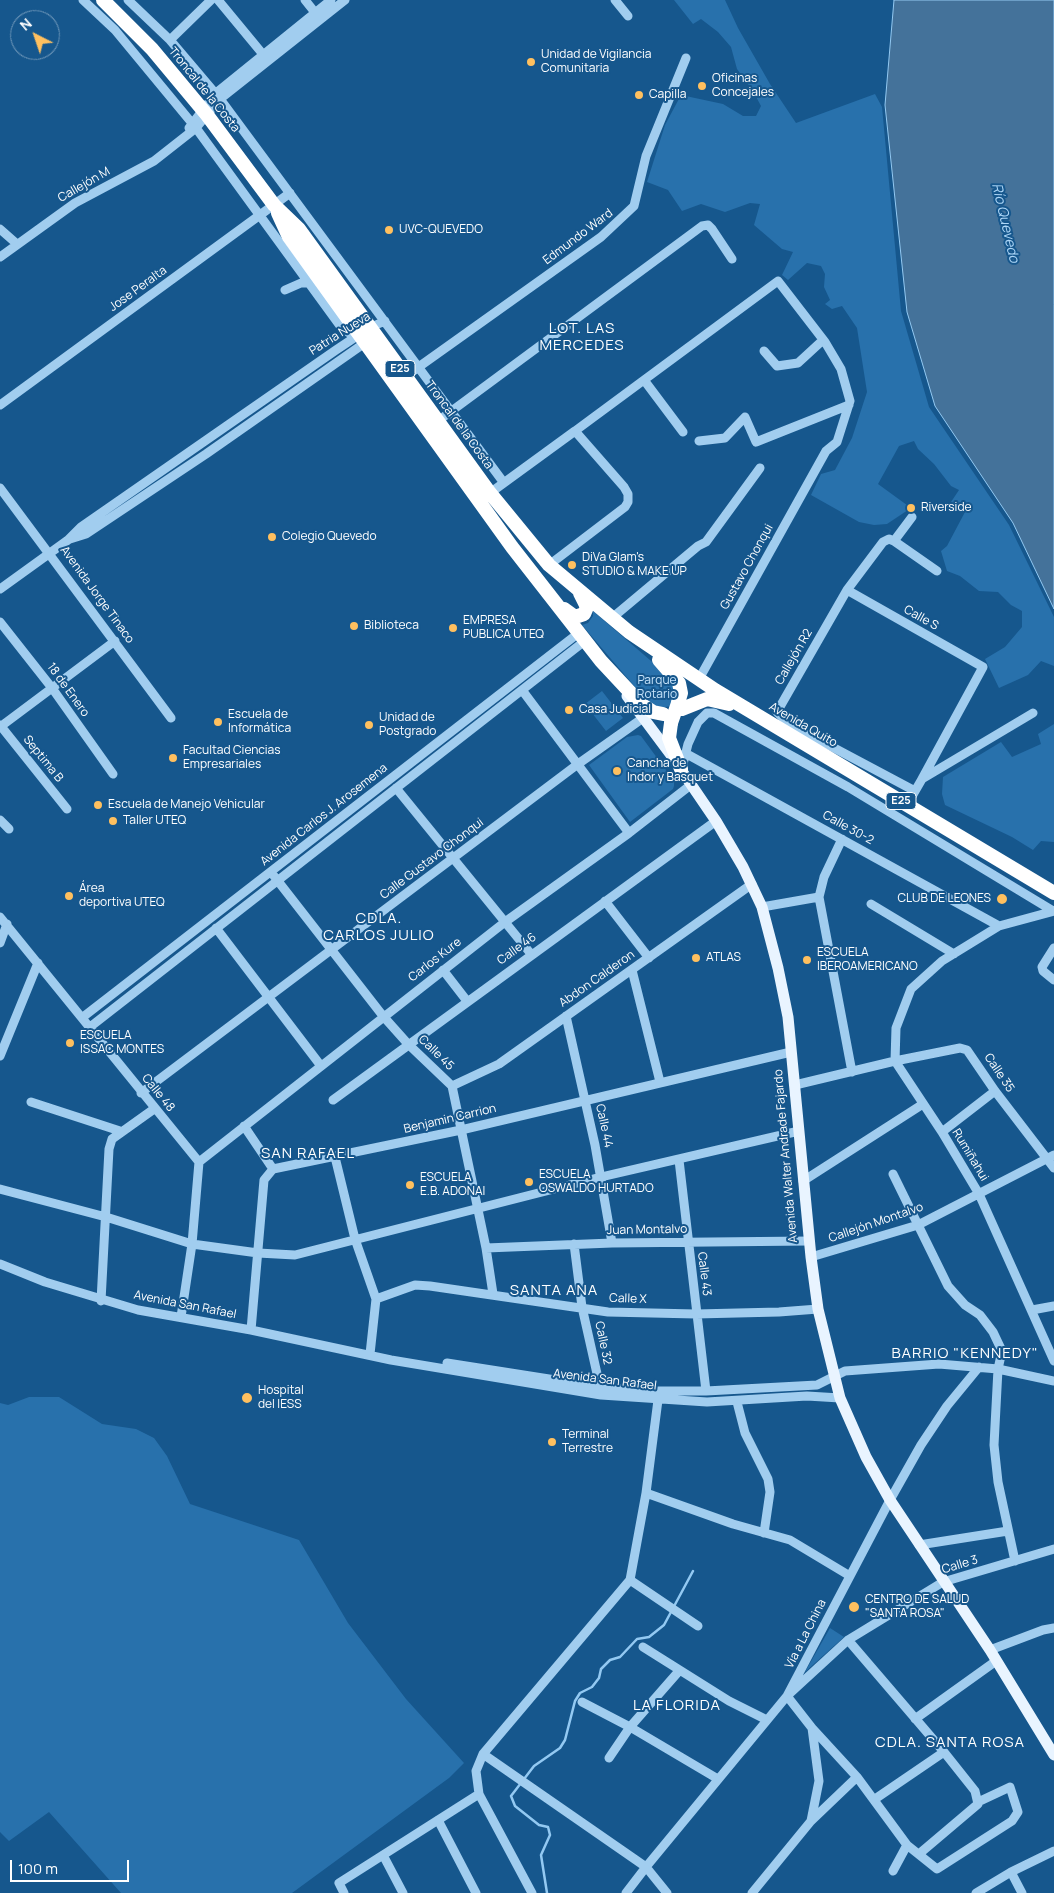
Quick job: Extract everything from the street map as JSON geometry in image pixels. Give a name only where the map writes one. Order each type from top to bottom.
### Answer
[{"type":"highway","name":"Troncal de la Costa","points":[[103,0],[152,49],[205,112],[274,205],[299,229],[367,335],[529,569]]},
{"type":"highway","name":"Troncal de la Costa","points":[[367,335],[406,376],[490,493],[549,565]]},
{"type":"highway","name":"Avenida Quito","points":[[549,565],[629,632],[740,708],[1054,893]]},
{"type":"highway","name":"Avenida Walter Andrade Fajardo","points":[[529,569],[601,661]]},
{"type":"highway","points":[[559,606],[575,617],[584,614],[586,603],[577,589]]},
{"type":"highway","points":[[629,632],[677,678],[680,688],[680,706]]},
{"type":"highway","points":[[601,661],[642,705],[667,718]]},
{"type":"highway","points":[[667,718],[680,706],[711,699],[740,708]]},
{"type":"highway","points":[[667,718],[669,738],[681,769]]},
{"type":"main road","name":"Avenida Walter Andrade Fajardo","points":[[601,661],[692,784],[716,821],[752,884],[762,907],[778,968],[788,1017],[809,1241],[818,1309],[840,1398],[866,1457],[890,1500],[993,1656],[1054,1753]]},
{"type":"street","points":[[83,0],[121,37],[194,126],[341,327],[349,333],[367,335]]},
{"type":"street","points":[[128,0],[170,40],[218,96],[504,483]]},
{"type":"street","points":[[170,40],[211,0]]},
{"type":"street","points":[[218,0],[266,58]]},
{"type":"street","points":[[305,0],[318,16]]},
{"type":"street","points":[[318,16],[331,0]]},
{"type":"street","points":[[318,16],[346,0]]},
{"type":"street","points":[[615,0],[628,16]]},
{"type":"street","name":"Callejón M","points":[[0,257],[76,203],[147,165],[182,138],[218,96],[318,16]]},
{"type":"street","name":"Edmundo Ward","points":[[406,376],[601,237],[634,206],[646,156],[686,58]]},
{"type":"street","name":"Jose Peralta","points":[[0,405],[290,193]]},
{"type":"street","points":[[438,421],[702,226],[708,226],[712,229],[732,259]]},
{"type":"street","points":[[0,229],[17,244]]},
{"type":"street","points":[[299,269],[296,279],[285,290],[301,283],[310,283]]},
{"type":"street","points":[[490,493],[778,280],[823,340],[841,369],[850,400],[849,405],[756,442],[745,417],[726,438],[699,441]]},
{"type":"street","name":"Patria Nueva","points":[[0,589],[68,540],[81,527],[385,321]]},
{"type":"street","points":[[764,352],[776,366],[798,363],[823,340]]},
{"type":"street","points":[[644,380],[683,432]]},
{"type":"street","name":"Gustavo Chonqui","points":[[699,679],[817,466],[826,451],[837,442],[849,405]]},
{"type":"street","points":[[549,565],[625,507],[628,502],[628,494],[624,487],[575,431]]},
{"type":"street","points":[[612,618],[698,546],[706,542],[760,468]]},
{"type":"street","name":"Avenida Jorge Tinaco","points":[[0,488],[50,552],[171,718]]},
{"type":"street","name":"Callejón R2","points":[[912,517],[894,541],[889,539],[883,542],[847,590],[777,714],[789,724],[915,791]]},
{"type":"street","points":[[894,541],[937,571]]},
{"type":"street","name":"Calle S","points":[[847,590],[983,667],[922,779]]},
{"type":"street","name":"18 de Enero","points":[[0,622],[52,688],[113,774]]},
{"type":"street","name":"Avenida Carlos J. Arosemena","points":[[90,1027],[522,690],[583,636]]},
{"type":"street","name":"Avenida Carlos J. Arosemena","points":[[82,1017],[270,872],[583,636]]},
{"type":"street","points":[[0,726],[115,641]]},
{"type":"street","points":[[522,690],[629,833]]},
{"type":"street","points":[[727,720],[740,708]]},
{"type":"street","points":[[681,769],[693,732],[704,714],[710,712],[848,787],[1054,911]]},
{"type":"street","points":[[907,805],[922,779],[1033,713]]},
{"type":"street","name":"Calle Gustavo Chonqui","points":[[141,1093],[578,764],[643,718]]},
{"type":"street","name":"Septima B","points":[[0,726],[67,809]]},
{"type":"street","name":"Calle 30-2","points":[[685,753],[998,926]]},
{"type":"street","name":"Carlos Kure","points":[[199,1162],[505,922],[629,833],[692,784]]},
{"type":"street","points":[[396,788],[451,859],[531,954]]},
{"type":"street","points":[[0,820],[9,829]]},
{"type":"street","name":"Calle 46","points":[[333,1100],[716,821]]},
{"type":"street","points":[[842,839],[824,877],[819,896],[852,1072]]},
{"type":"street","name":"Calle 45","points":[[270,872],[383,1016],[408,1044],[452,1086],[486,1248],[493,1294]]},
{"type":"street","name":"Abdon Calderon","points":[[452,1086],[499,1064],[752,884]]},
{"type":"street","points":[[762,907],[819,896]]},
{"type":"street","points":[[605,901],[649,958]]},
{"type":"street","points":[[871,904],[954,954]]},
{"type":"street","points":[[795,1085],[895,1060],[896,1028],[911,989],[954,954],[998,926],[1054,911]]},
{"type":"street","points":[[0,943],[3,920]]},
{"type":"street","name":"Calle 48","points":[[3,920],[141,1093],[199,1162]]},
{"type":"street","points":[[216,928],[321,1066]]},
{"type":"street","points":[[1054,948],[1042,967],[1043,971],[1054,980]]},
{"type":"street","points":[[0,1056],[38,963]]},
{"type":"street","points":[[443,970],[467,1001]]},
{"type":"street","points":[[632,970],[660,1082]]},
{"type":"street","name":"Calle 44","points":[[566,1016],[601,1177],[612,1243]]},
{"type":"street","name":"Calle 35","points":[[895,1060],[960,1048],[967,1050],[995,1091],[1051,1156],[1054,1168]]},
{"type":"street","name":"Benjamin Carrion","points":[[274,1170],[460,1130],[791,1052]]},
{"type":"street","name":"Rumiñahui","points":[[895,1060],[942,1132],[978,1194],[1054,1361]]},
{"type":"street","points":[[942,1132],[995,1091]]},
{"type":"street","points":[[31,1102],[120,1131]]},
{"type":"street","points":[[804,1181],[923,1104]]},
{"type":"street","points":[[101,1300],[109,1149],[112,1139],[120,1131],[154,1109]]},
{"type":"street","points":[[244,1126],[274,1170],[264,1180],[251,1330]]},
{"type":"street","points":[[0,1189],[106,1217],[192,1244],[283,1256],[304,1254],[355,1239],[601,1177],[799,1130]]},
{"type":"street","points":[[335,1156],[355,1239],[376,1299],[370,1354]]},
{"type":"street","name":"Callejón Montalvo","points":[[811,1257],[918,1225],[1051,1156]]},
{"type":"street","name":"Calle 43","points":[[678,1160],[706,1391]]},
{"type":"street","points":[[181,1317],[192,1244],[199,1162]]},
{"type":"street","points":[[893,1174],[948,1286],[965,1306],[980,1315],[993,1332],[1002,1351],[998,1369],[994,1445],[998,1482],[1015,1562]]},
{"type":"street","name":"Juan Montalvo","points":[[486,1248],[612,1243],[809,1241]]},
{"type":"street","name":"Calle 32","points":[[574,1244],[582,1308],[600,1388]]},
{"type":"street","name":"Avenida San Rafael","points":[[0,1264],[45,1282],[101,1300],[370,1354],[391,1360],[601,1395],[658,1400],[737,1402],[807,1396],[840,1398]]},
{"type":"street","name":"Calle X","points":[[376,1299],[416,1285],[493,1294],[608,1312],[696,1314],[818,1309]]},
{"type":"street","points":[[1032,1310],[1054,1306]]},
{"type":"street","name":"Avenida San Rafael","points":[[370,1354],[393,1354],[600,1388],[706,1391],[818,1386],[845,1371],[939,1364],[998,1369],[1054,1380]]},
{"type":"street","name":"Vía a La China","points":[[626,1893],[646,1866],[787,1696],[921,1445],[947,1406],[979,1367]]},
{"type":"street","points":[[532,1893],[479,1794],[476,1772],[483,1754],[630,1580],[646,1493],[658,1400]]},
{"type":"street","points":[[737,1402],[745,1433],[768,1479],[770,1492],[764,1533]]},
{"type":"street","points":[[646,1493],[790,1540],[850,1576]]},
{"type":"street","points":[[919,1545],[1008,1531]]},
{"type":"street","name":"Calle 3","points":[[787,1696],[848,1640],[943,1582],[1054,1549]]},
{"type":"street","points":[[630,1580],[698,1626]]},
{"type":"street","points":[[915,1719],[993,1656],[1054,1628]]},
{"type":"street","points":[[848,1640],[944,1752],[975,1791],[978,1802]]},
{"type":"street","points":[[643,1647],[729,1701],[767,1720]]},
{"type":"street","points":[[609,1758],[630,1727],[679,1671]]},
{"type":"street","points":[[787,1696],[812,1728],[875,1800],[907,1845],[937,1869],[1012,1821],[1018,1812],[1010,1787],[978,1802],[971,1813],[919,1854]]},
{"type":"street","points":[[582,1702],[630,1727],[718,1779]]},
{"type":"street","points":[[811,1821],[819,1781],[812,1728]]},
{"type":"street","points":[[875,1800],[944,1752]]},
{"type":"street","points":[[483,1754],[646,1866],[667,1893]]},
{"type":"street","points":[[752,1893],[811,1821],[856,1778]]},
{"type":"street","points":[[344,1893],[339,1882],[479,1794]]},
{"type":"street","points":[[438,1820],[476,1893]]},
{"type":"street","points":[[893,1871],[907,1845]]},
{"type":"street","points":[[976,1893],[1011,1872],[1054,1851]]},
{"type":"street","points":[[382,1855],[403,1893]]},
{"type":"street","points":[[1011,1872],[1022,1893]]},
{"type":"green space","points":[[674,0],[725,0],[738,28],[770,84],[796,123],[875,94],[882,107],[901,311],[929,407],[1009,525],[1054,617],[1054,666],[1041,661],[1028,675],[999,688],[985,659],[1005,647],[1022,627],[1022,611],[1011,605],[998,592],[979,591],[960,576],[947,571],[941,551],[947,546],[965,512],[951,502],[959,490],[951,486],[934,464],[918,449],[914,441],[899,446],[878,484],[911,508],[887,524],[874,525],[859,522],[811,495],[821,474],[835,470],[852,438],[867,392],[857,328],[842,306],[832,309],[825,304],[830,300],[824,287],[825,274],[821,266],[807,263],[788,280],[782,275],[793,252],[782,249],[754,225],[760,204],[750,203],[725,212],[701,204],[682,211],[668,190],[647,182],[665,125],[681,95],[723,104],[743,116],[756,116],[761,106],[737,69],[731,47],[718,32],[701,19],[693,24]]},
{"type":"green space","name":"Parque Rotario","points":[[593,611],[672,679],[676,691],[672,706],[659,708],[647,701],[582,625],[588,623],[593,616]]},
{"type":"green space","points":[[602,691],[623,718],[606,731],[585,704]]},
{"type":"green space","points":[[1054,724],[1054,842],[1041,841],[1033,850],[1012,837],[945,805],[942,794],[943,777],[1001,742],[1012,757],[1041,744],[1038,734]]},
{"type":"green space","points":[[641,736],[674,781],[674,786],[673,789],[630,822],[589,765],[627,737]]},
{"type":"green space","points":[[29,1397],[59,1397],[102,1424],[136,1429],[154,1438],[167,1456],[190,1504],[299,1540],[348,1623],[406,1699],[464,1763],[449,1778],[292,1893],[121,1893],[49,1812],[9,1841],[0,1832],[0,1403],[8,1405]]},
{"type":"green space","points":[[830,1628],[844,1637],[805,1672]]},
{"type":"water","name":"Río Quevedo","points":[[894,0],[1054,0],[1054,609],[1013,523],[935,406],[907,312],[885,105]]},
{"type":"waterway","points":[[547,1893],[541,1855],[550,1835],[548,1827],[539,1825],[515,1806],[511,1796],[534,1766],[560,1748],[565,1740],[575,1701],[580,1693],[592,1687],[599,1678],[601,1669],[610,1660],[620,1657],[637,1639],[649,1637],[664,1625],[693,1571]]},
{"type":"place","name":"Unidad de Vigilancia Comunitaria","points":[[531,62]]},
{"type":"place","name":"Oficinas Concejales","points":[[702,86]]},
{"type":"place","name":"Capilla","points":[[639,95]]},
{"type":"place","name":"UVC-QUEVEDO","points":[[389,230]]},
{"type":"place","name":"Riverside","points":[[911,508]]},
{"type":"place","name":"Colegio Quevedo","points":[[272,537]]},
{"type":"place","name":"DiVa Glam's STUDIO & MAKE UP","points":[[572,565]]},
{"type":"place","name":"Biblioteca","points":[[354,626]]},
{"type":"place","name":"EMPRESA PUBLICA UTEQ","points":[[453,628]]},
{"type":"place","name":"Casa Judicial","points":[[569,710]]},
{"type":"place","name":"Escuela de Informática","points":[[218,722]]},
{"type":"place","name":"Unidad de Postgrado","points":[[369,725]]},
{"type":"place","name":"Facultad Ciencias Empresariales","points":[[173,758]]},
{"type":"place","name":"Cancha de Indor y Basquet","points":[[617,771]]},
{"type":"place","name":"Escuela de Manejo Vehicular","points":[[98,805]]},
{"type":"place","name":"Taller UTEQ","points":[[113,821]]},
{"type":"place","name":"Área deportiva UTEQ","points":[[69,896]]},
{"type":"place","name":"CLUB DE LEONES","points":[[1002,899]]},
{"type":"place","name":"ATLAS","points":[[696,958]]},
{"type":"place","name":"ESCUELA IBEROAMERICANO","points":[[807,960]]},
{"type":"place","name":"ESCUELA ISSAC MONTES","points":[[70,1043]]},
{"type":"place","name":"ESCUELA OSWALDO HURTADO","points":[[529,1182]]},
{"type":"place","name":"ESCUELA E.B. ADONAI","points":[[410,1185]]},
{"type":"place","name":"Hospital del IESS","points":[[247,1398]]},
{"type":"place","name":"Terminal Terrestre","points":[[552,1442]]},
{"type":"place","name":"CENTRO DE SALUD \"SANTA ROSA\"","points":[[854,1607]]},
{"type":"district","name":"LOT. LAS MERCEDES","points":[[582,338]]},
{"type":"district","name":"CDLA. CARLOS JULIO","points":[[379,928]]},
{"type":"district","name":"SAN RAFAEL","points":[[308,1154]]},
{"type":"district","name":"SANTA ANA","points":[[554,1291]]},
{"type":"district","name":"BARRIO \"KENNEDY\"","points":[[965,1354]]},
{"type":"district","name":"LA FLORIDA","points":[[677,1706]]},
{"type":"district","name":"CDLA. SANTA ROSA","points":[[950,1743]]}]
